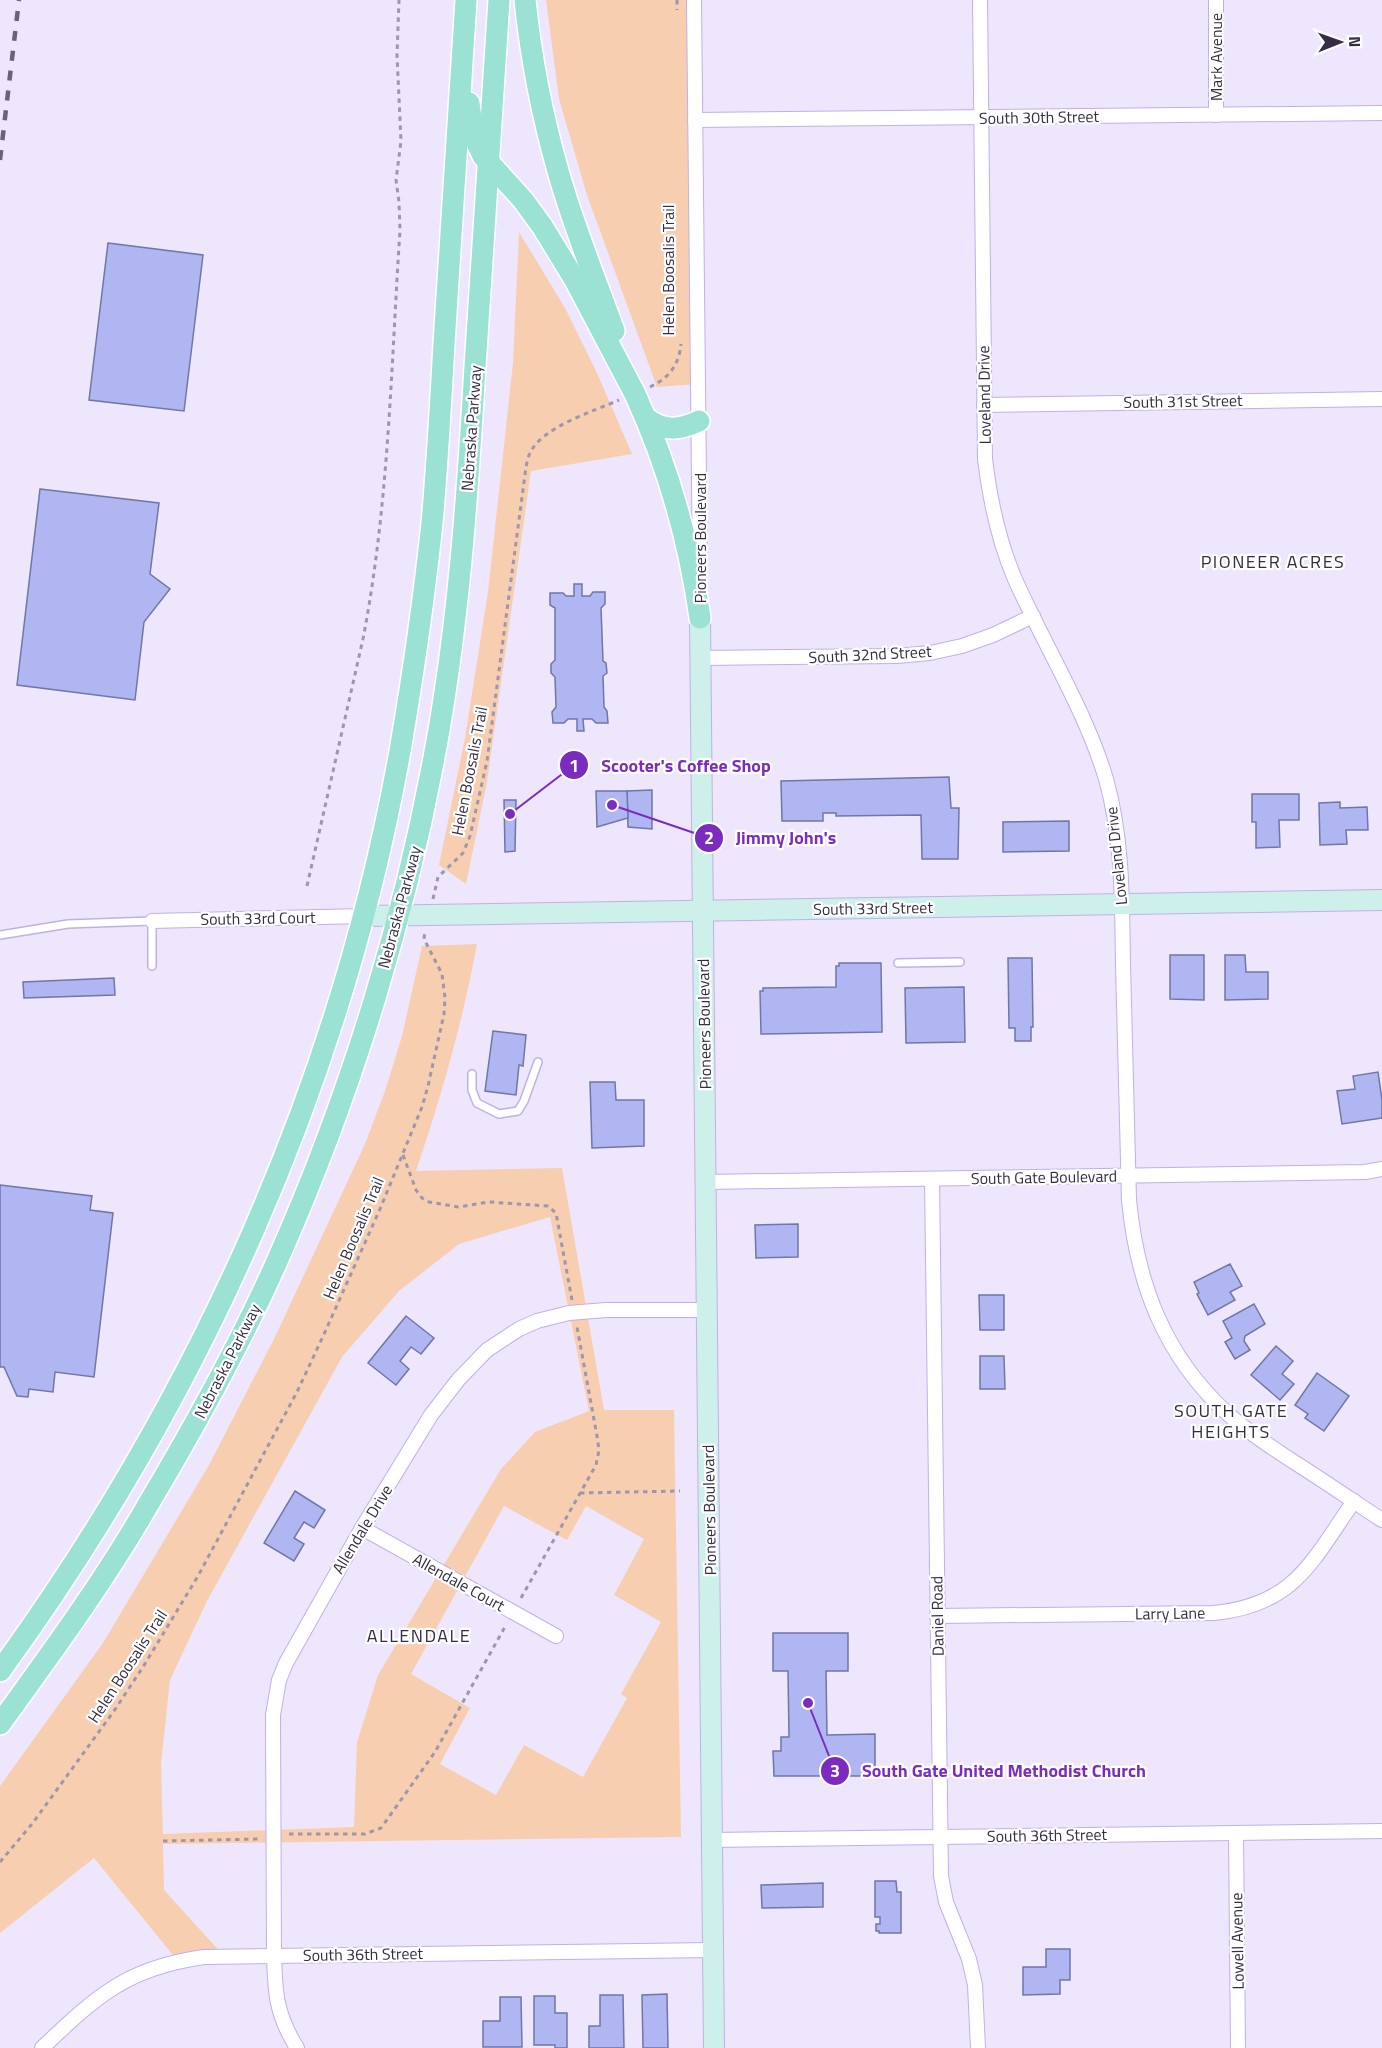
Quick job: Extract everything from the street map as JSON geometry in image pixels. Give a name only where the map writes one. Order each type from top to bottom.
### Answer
[{"type":"main road","points":[[467,0],[471,121],[477,143],[488,163],[523,200],[547,235],[575,280],[636,394]]},
{"type":"main road","name":"Nebraska Parkway","points":[[0,1671],[86,1547],[132,1471],[178,1389],[228,1290],[271,1194],[344,986],[365,916],[404,730],[432,520],[467,0]]},
{"type":"main road","name":"Nebraska Parkway","points":[[0,1724],[98,1586],[148,1505],[241,1336],[276,1262],[315,1169],[368,1019],[399,914],[435,753],[456,613],[465,530],[499,0]]},
{"type":"main road","points":[[525,0],[529,38],[542,108],[558,172],[636,394],[666,471],[693,571],[700,618]]},
{"type":"main road","points":[[646,418],[655,425],[675,429],[699,421]]},
{"type":"main road","name":"Pioneers Boulevard","points":[[700,618],[714,2048]]},
{"type":"main road","name":"South 33rd Street","points":[[365,916],[1382,900]]},
{"type":"street","name":"Pioneers Boulevard","points":[[694,0],[700,618]]},
{"type":"street","name":"Loveland Drive","points":[[980,0],[985,459],[991,500],[1000,536],[1014,576],[1091,739],[1106,780],[1114,817],[1122,905],[1129,1176],[1133,1235],[1139,1267],[1165,1333],[1204,1390],[1252,1434],[1382,1520]]},
{"type":"street","name":"Mark Avenue","points":[[1216,0],[1216,115]]},
{"type":"street","name":"South 30th Street","points":[[695,120],[1382,113]]},
{"type":"street","name":"South 31st Street","points":[[984,405],[1382,399]]},
{"type":"street","name":"South 32nd Street","points":[[700,658],[897,656],[930,653],[962,646],[993,635],[1033,616]]},
{"type":"street","name":"South 33rd Court","points":[[152,921],[365,916]]},
{"type":"street","name":"South Gate Boulevard","points":[[706,1182],[1365,1172],[1382,1169]]},
{"type":"street","name":"Daniel Road","points":[[932,1179],[941,1876],[946,1902],[969,1959],[975,1985],[978,2048]]},
{"type":"street","name":"Allendale Drive","points":[[297,2048],[288,2034],[275,1994],[274,1955],[273,1715],[279,1680],[292,1650],[362,1528],[431,1415],[472,1364],[503,1338],[553,1316],[574,1312],[707,1310]]},
{"type":"street","name":"Larry Lane","points":[[937,1616],[1214,1613],[1246,1608],[1275,1596],[1292,1584],[1306,1570],[1354,1501]]},
{"type":"street","name":"Allendale Court","points":[[362,1528],[556,1636]]},
{"type":"street","name":"South 36th Street","points":[[712,1840],[1382,1831]]},
{"type":"street","name":"Lowell Avenue","points":[[1236,1833],[1238,2048]]},
{"type":"street","name":"South 36th Street","points":[[42,2048],[98,1996],[121,1982],[150,1968],[177,1960],[204,1956],[713,1950]]},
{"type":"lane","points":[[0,935],[68,924],[152,921],[152,966]]},
{"type":"lane","points":[[898,963],[960,962]]},
{"type":"lane","points":[[472,1074],[472,1090],[477,1103],[499,1114],[518,1111],[538,1062]]},
{"type":"path","points":[[307,886],[363,639],[382,504],[400,230],[396,180],[401,141],[397,63],[399,0]]},
{"type":"path","points":[[677,0],[677,11]]},
{"type":"path","name":"Helen Boosalis Trail","points":[[0,1862],[32,1824],[114,1711],[198,1576],[297,1392],[403,1153],[425,1096],[444,1014],[445,985],[442,974],[424,939],[438,877],[463,853],[470,836],[487,761],[526,467],[530,452],[536,444],[562,423],[636,394],[660,382],[670,374],[678,357],[682,335]]},
{"type":"path","points":[[163,1841],[365,1834],[381,1828],[435,1752],[592,1474],[598,1450],[597,1436],[554,1209],[548,1206],[489,1202],[458,1207],[429,1202],[422,1198],[416,1190],[403,1153]]},
{"type":"path","points":[[580,1493],[680,1491]]},
{"type":"shaded area","points":[[546,0],[694,0],[698,384],[657,387],[587,195],[559,99]]},
{"type":"shaded area","points":[[519,232],[565,308],[597,373],[632,454],[531,471],[487,782],[466,884],[439,865],[465,738],[488,592],[513,363]]},
{"type":"shaded area","points":[[477,944],[451,1059],[416,1171],[562,1168],[604,1410],[674,1410],[681,1837],[163,1844],[164,1890],[224,1956],[177,1960],[94,1858],[0,1933],[0,1786],[103,1643],[209,1465],[275,1337],[365,1144],[385,1091],[402,1036],[422,946]],"holes":[[[550,1217],[589,1411],[535,1432],[501,1469],[378,1675],[357,1742],[354,1827],[163,1834],[161,1764],[170,1680],[207,1601],[342,1357],[399,1291],[459,1244]],[[504,1506],[567,1540],[586,1506],[644,1539],[614,1595],[661,1622],[621,1694],[627,1698],[583,1777],[524,1745],[496,1795],[440,1764],[470,1708],[411,1674]]]},
{"type":"building","points":[[108,243],[203,255],[184,411],[89,400]]},
{"type":"building","points":[[40,489],[159,503],[150,574],[170,589],[144,622],[135,700],[17,685]]},
{"type":"building","points":[[574,584],[582,584],[582,596],[590,596],[593,592],[605,592],[605,604],[601,608],[603,661],[606,663],[607,673],[603,676],[604,707],[607,711],[608,723],[596,723],[592,719],[583,719],[584,731],[577,731],[577,719],[568,719],[564,723],[553,723],[552,712],[556,707],[555,677],[551,673],[551,664],[555,660],[555,608],[550,605],[550,593],[574,596]]},
{"type":"building","points":[[949,777],[951,808],[959,808],[958,859],[922,859],[921,815],[836,816],[836,813],[823,813],[823,821],[782,821],[781,781]]},
{"type":"building","points":[[652,790],[652,829],[628,827],[627,791]]},
{"type":"building","points":[[596,791],[627,791],[628,818],[597,827]]},
{"type":"building","points":[[1252,794],[1299,794],[1299,820],[1279,820],[1280,847],[1256,848],[1256,822],[1252,822]]},
{"type":"building","points":[[504,800],[516,800],[515,851],[505,852]]},
{"type":"building","points":[[1340,802],[1340,808],[1367,807],[1368,830],[1346,830],[1347,844],[1320,845],[1319,803]]},
{"type":"building","points":[[1069,821],[1069,851],[1003,852],[1003,822]]},
{"type":"building","points":[[1170,955],[1204,955],[1204,1000],[1170,999]]},
{"type":"building","points":[[1225,955],[1245,955],[1246,972],[1268,972],[1268,999],[1225,1000]]},
{"type":"building","points":[[1008,958],[1032,958],[1033,1027],[1031,1027],[1031,1041],[1015,1041],[1015,1028],[1009,1028]]},
{"type":"building","points":[[839,963],[881,963],[882,1032],[761,1034],[760,991],[763,991],[763,988],[836,987],[836,966],[839,966]]},
{"type":"building","points":[[114,978],[115,995],[24,998],[23,982]]},
{"type":"building","points":[[964,987],[965,1042],[906,1043],[905,988]]},
{"type":"building","points":[[493,1031],[526,1035],[523,1066],[519,1065],[516,1095],[485,1091]]},
{"type":"building","points":[[1378,1072],[1382,1118],[1342,1124],[1337,1091],[1355,1089],[1353,1076]]},
{"type":"building","points":[[590,1082],[615,1082],[616,1100],[644,1100],[644,1146],[592,1148]]},
{"type":"building","points":[[0,1185],[92,1196],[90,1210],[113,1213],[94,1377],[55,1372],[53,1392],[29,1389],[28,1397],[17,1396],[4,1367],[0,1367]]},
{"type":"building","points":[[798,1224],[798,1257],[756,1258],[755,1225]]},
{"type":"building","points":[[1230,1264],[1242,1286],[1230,1292],[1235,1300],[1208,1315],[1197,1294],[1199,1293],[1194,1282]]},
{"type":"building","points":[[979,1295],[1004,1295],[1004,1330],[980,1330]]},
{"type":"building","points":[[1254,1304],[1265,1324],[1245,1336],[1244,1341],[1250,1350],[1235,1359],[1225,1342],[1232,1338],[1223,1321]]},
{"type":"building","points":[[406,1316],[434,1338],[421,1354],[411,1347],[400,1361],[409,1369],[396,1385],[368,1363]]},
{"type":"building","points":[[1276,1346],[1293,1361],[1282,1374],[1294,1384],[1280,1400],[1251,1375]]},
{"type":"building","points":[[980,1356],[1004,1356],[1005,1389],[980,1389]]},
{"type":"building","points":[[1317,1373],[1349,1396],[1324,1431],[1305,1418],[1308,1414],[1295,1405]]},
{"type":"building","points":[[295,1491],[325,1510],[314,1528],[304,1522],[294,1538],[304,1544],[294,1561],[264,1543]]},
{"type":"building","points":[[773,1633],[848,1633],[848,1671],[826,1671],[827,1735],[875,1734],[875,1776],[774,1776],[773,1751],[781,1751],[781,1737],[789,1737],[788,1671],[773,1671]]},
{"type":"building","points":[[875,1881],[896,1881],[897,1892],[901,1892],[901,1933],[876,1931],[876,1924],[880,1924],[880,1917],[875,1917]]},
{"type":"building","points":[[823,1883],[823,1907],[762,1908],[761,1885]]},
{"type":"building","points":[[1046,1949],[1070,1949],[1070,1980],[1060,1980],[1060,1994],[1023,1995],[1023,1967],[1046,1967]]},
{"type":"building","points":[[667,1994],[668,2048],[643,2048],[642,1995]]},
{"type":"building","points":[[600,1995],[623,1995],[624,2048],[589,2048],[589,2026],[600,2026]]},
{"type":"building","points":[[534,1996],[555,1996],[555,2013],[567,2013],[567,2048],[555,2048],[555,2045],[534,2045]]},
{"type":"building","points":[[500,1997],[521,1997],[522,2047],[483,2047],[483,2021],[500,2021]]},
{"type":"railway","points":[[0,160],[19,0]]},
{"type":"place","name":"Jimmy John's","points":[[612,805]]},
{"type":"place","name":"Scooter's Coffee Shop","points":[[510,814]]},
{"type":"place","name":"South Gate United Methodist Church","points":[[808,1703]]},
{"type":"district","name":"PIONEER ACRES","points":[[1273,562]]},
{"type":"district","name":"SOUTH GATE HEIGHTS","points":[[1231,1421]]},
{"type":"district","name":"ALLENDALE","points":[[419,1636]]}]
